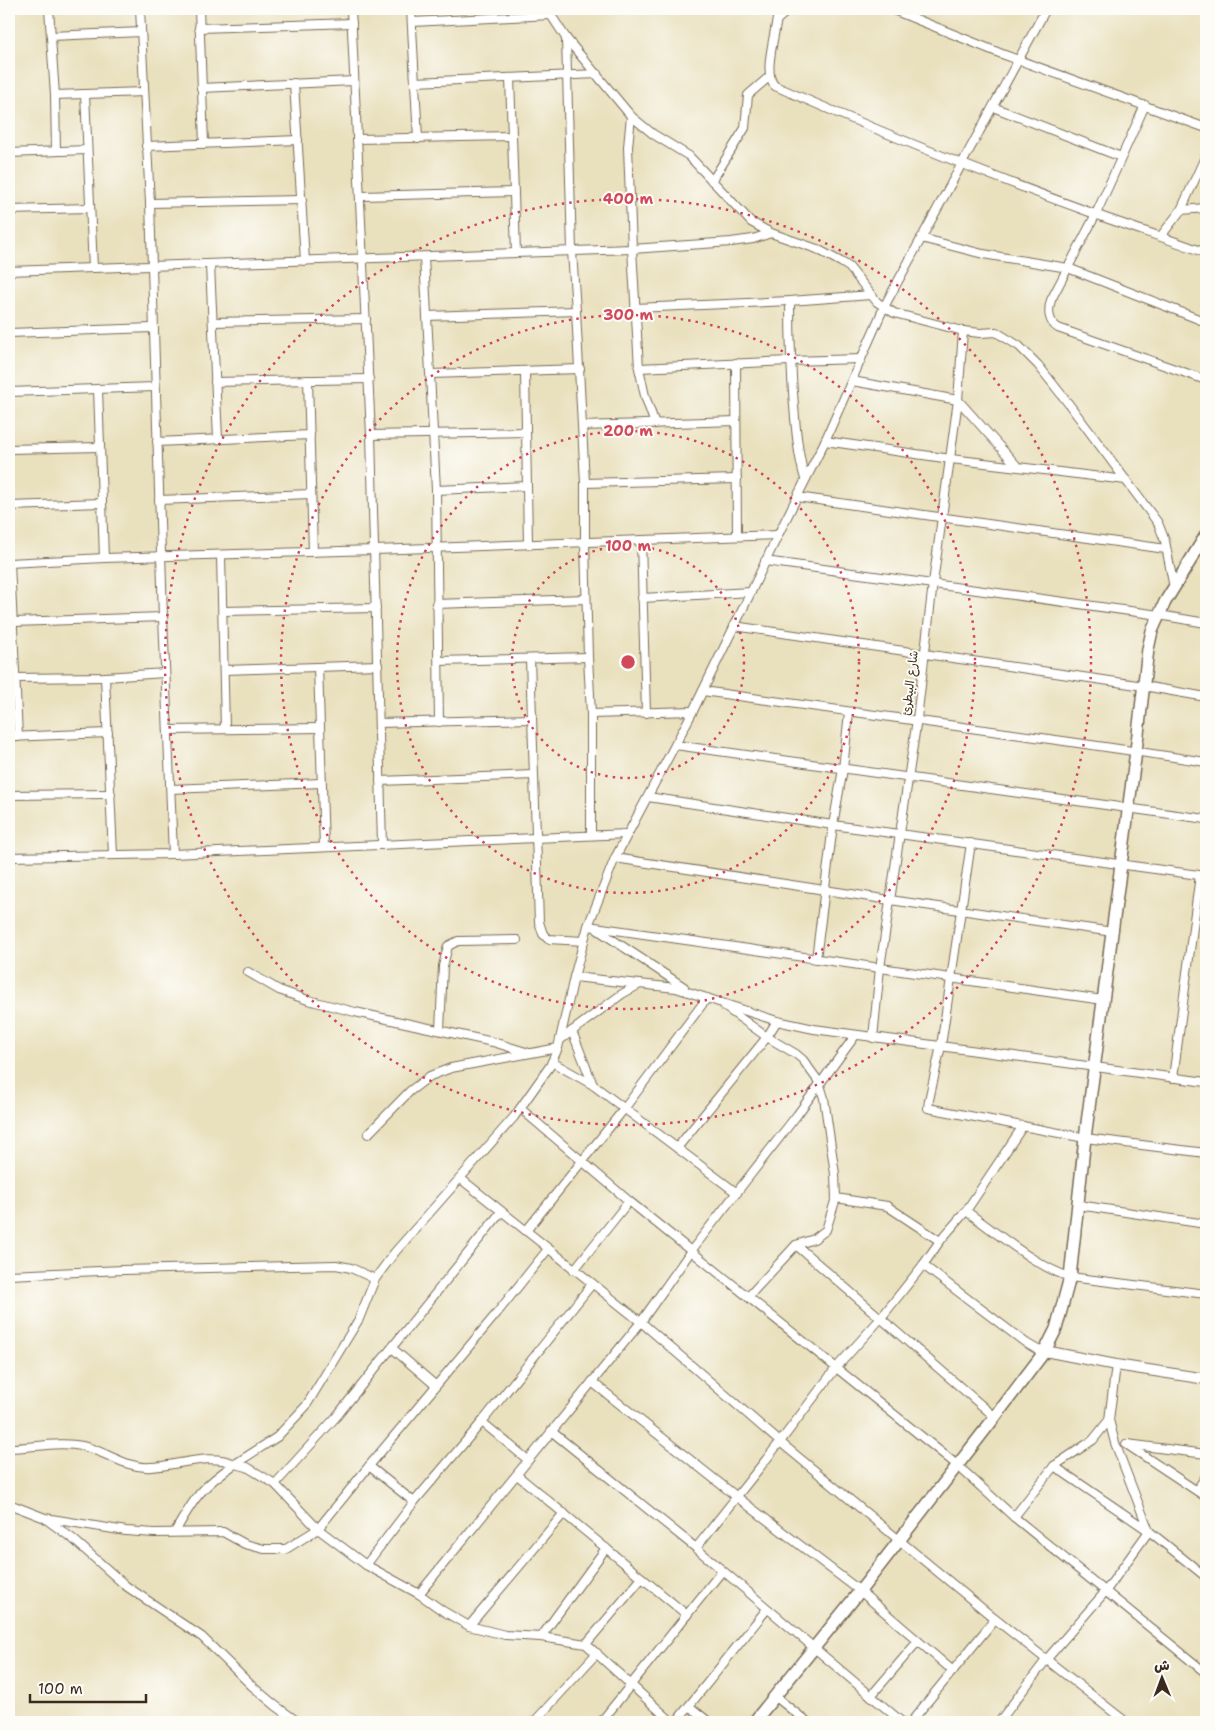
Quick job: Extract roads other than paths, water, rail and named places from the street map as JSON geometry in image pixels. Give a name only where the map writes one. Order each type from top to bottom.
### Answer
[{"type":"main road","points":[[754,1722],[860,1591],[995,1417],[1045,1351],[1056,1329],[1070,1277],[1085,1138],[1148,649],[1159,615],[1206,535]]},
{"type":"street","points":[[49,9],[55,95],[56,151]]},
{"type":"street","points":[[140,9],[150,203],[163,617],[173,854]]},
{"type":"street","points":[[198,9],[204,144]]},
{"type":"street","points":[[351,9],[369,379],[382,845]]},
{"type":"street","points":[[411,9],[418,139]]},
{"type":"street","points":[[778,9],[778,19],[769,67],[772,84],[777,87],[962,163],[1206,253]]},
{"type":"street","points":[[778,19],[790,9]]},
{"type":"street","points":[[891,9],[972,42],[1206,128]]},
{"type":"street","points":[[175,1532],[193,1501],[214,1478],[278,1437],[306,1406],[359,1319],[375,1278],[395,1252],[521,1109],[552,1062],[559,1044],[584,941],[592,928],[616,858],[627,834],[693,711],[825,441],[884,307],[1046,9]]},
{"type":"street","points":[[412,22],[549,12],[566,38],[631,116],[653,134],[689,156],[751,222],[771,233],[817,248],[841,262],[849,267],[871,295],[884,307],[900,315],[963,331],[997,333],[1019,346],[1062,395],[1158,523],[1163,535],[1174,588]]},
{"type":"street","points":[[199,28],[352,24]]},
{"type":"street","points":[[51,36],[141,32]]},
{"type":"street","points":[[566,38],[572,251],[585,483],[592,835]]},
{"type":"street","points":[[415,82],[597,74]]},
{"type":"street","points":[[712,181],[744,128],[748,95],[770,76]]},
{"type":"street","points":[[510,78],[516,253]]},
{"type":"street","points":[[201,88],[354,81]]},
{"type":"street","points":[[294,83],[305,261]]},
{"type":"street","points":[[55,95],[144,92]]},
{"type":"street","points":[[85,94],[93,268]]},
{"type":"street","points":[[1145,105],[1096,214],[1050,303],[1051,321],[1054,326],[1206,380]]},
{"type":"street","points":[[993,107],[1121,157]]},
{"type":"street","points":[[631,116],[628,138],[639,368],[645,396],[655,424]]},
{"type":"street","points":[[357,139],[512,136]]},
{"type":"street","points":[[146,146],[298,140]]},
{"type":"street","points":[[9,153],[87,150]]},
{"type":"street","points":[[1161,236],[1181,210],[1206,155]]},
{"type":"street","points":[[361,196],[514,192]]},
{"type":"street","points":[[150,203],[302,200]]},
{"type":"street","points":[[9,210],[90,208]]},
{"type":"street","points":[[1181,210],[1206,208]]},
{"type":"street","points":[[9,271],[632,249],[731,242],[753,239],[771,233]]},
{"type":"street","points":[[921,238],[983,254],[1068,268],[1206,322]]},
{"type":"street","points":[[424,257],[436,490],[439,722]]},
{"type":"street","points":[[210,265],[218,439]]},
{"type":"street","points":[[635,308],[790,301],[871,295]]},
{"type":"street","points":[[790,301],[790,361],[797,441],[805,479]]},
{"type":"street","points":[[428,316],[576,311]]},
{"type":"street","points":[[213,322],[366,319]]},
{"type":"street","points":[[9,333],[153,328]]},
{"type":"street","name":"شارع البيطرئ","points":[[873,1038],[880,968],[909,777],[933,583],[951,459],[963,331]]},
{"type":"street","points":[[639,368],[861,359]]},
{"type":"street","points":[[736,363],[737,536]]},
{"type":"street","points":[[431,374],[580,369]]},
{"type":"street","points":[[525,371],[528,544]]},
{"type":"street","points":[[215,382],[369,379]]},
{"type":"street","points":[[308,380],[313,552]]},
{"type":"street","points":[[852,381],[958,400],[1016,466]]},
{"type":"street","points":[[9,392],[155,387]]},
{"type":"street","points":[[98,388],[104,558]]},
{"type":"street","points":[[583,426],[736,421]]},
{"type":"street","points":[[371,435],[526,432]]},
{"type":"street","points":[[157,442],[310,435]]},
{"type":"street","points":[[825,441],[951,459],[1126,480]]},
{"type":"street","points":[[9,449],[100,446]]},
{"type":"street","points":[[585,483],[737,479]]},
{"type":"street","points":[[436,490],[527,486]]},
{"type":"street","points":[[159,500],[311,494]]},
{"type":"street","points":[[797,497],[1166,548]]},
{"type":"street","points":[[9,506],[102,503]]},
{"type":"street","points":[[18,737],[9,563],[104,558],[221,556],[778,535]]},
{"type":"street","points":[[641,540],[646,713]]},
{"type":"street","points":[[221,556],[226,729]]},
{"type":"street","points":[[765,561],[1206,622]]},
{"type":"street","points":[[642,598],[751,592]]},
{"type":"street","points":[[436,604],[586,599]]},
{"type":"street","points":[[223,611],[376,608]]},
{"type":"street","points":[[13,622],[163,617]]},
{"type":"street","points":[[734,626],[1144,686],[1206,697]]},
{"type":"street","points":[[439,661],[588,657]]},
{"type":"street","points":[[530,659],[535,838],[539,913],[543,934],[551,940],[584,941]]},
{"type":"street","points":[[225,670],[378,665]]},
{"type":"street","points":[[318,667],[324,847]]},
{"type":"street","points":[[14,678],[165,673]]},
{"type":"street","points":[[105,676],[113,855]]},
{"type":"street","points":[[703,691],[849,712],[917,719],[1206,762]]},
{"type":"street","points":[[591,714],[693,711]]},
{"type":"street","points":[[816,960],[843,769],[849,712]]},
{"type":"street","points":[[379,723],[532,719]]},
{"type":"street","points":[[168,730],[320,728]]},
{"type":"street","points":[[9,737],[108,733]]},
{"type":"street","points":[[675,745],[1206,819]]},
{"type":"street","points":[[380,781],[533,775]]},
{"type":"street","points":[[171,788],[321,783]]},
{"type":"street","points":[[9,795],[111,794]]},
{"type":"street","points":[[648,797],[834,825],[1203,876],[1173,1078]]},
{"type":"street","points":[[9,857],[173,854],[627,834]]},
{"type":"street","points":[[971,843],[941,1046],[928,1100],[930,1109],[1085,1138],[1206,1153]]},
{"type":"street","points":[[616,858],[1113,932]]},
{"type":"street","points":[[592,928],[1103,1000]]},
{"type":"street","points":[[592,928],[690,992]]},
{"type":"street","points":[[440,1030],[443,966],[448,946],[458,941],[517,940]]},
{"type":"street","points":[[248,972],[279,990],[308,1000],[508,1046],[530,1053]]},
{"type":"street","points":[[574,977],[667,986],[777,1021],[855,1036],[1206,1082]]},
{"type":"street","points":[[368,1134],[410,1091],[430,1076],[451,1068],[530,1053],[559,1044],[622,994],[642,984]]},
{"type":"street","points":[[526,1232],[624,1109],[708,998]]},
{"type":"street","points":[[717,1002],[767,1037],[800,1057],[820,1082],[835,1174],[836,1198],[826,1230],[814,1239],[796,1245],[748,1297]]},
{"type":"street","points":[[677,1148],[767,1037],[777,1021]]},
{"type":"street","points":[[572,1032],[593,1084]]},
{"type":"street","points":[[419,1594],[641,1322],[691,1251],[797,1115],[855,1036]]},
{"type":"street","points":[[552,1062],[593,1084],[737,1193]]},
{"type":"street","points":[[521,1109],[629,1202],[958,1465],[1014,1517],[1206,1672]]},
{"type":"street","points":[[696,1548],[836,1368],[881,1318],[966,1210],[1022,1126]]},
{"type":"street","points":[[461,1179],[641,1322],[780,1442],[995,1619],[1126,1722]]},
{"type":"street","points":[[836,1198],[887,1206],[940,1241]]},
{"type":"street","points":[[574,1270],[629,1202]]},
{"type":"street","points":[[1078,1205],[1206,1224]]},
{"type":"street","points":[[966,1210],[1044,1266],[1070,1277],[1206,1294]]},
{"type":"street","points":[[275,1484],[336,1417],[502,1212]]},
{"type":"street","points":[[796,1245],[995,1417]]},
{"type":"street","points":[[9,1504],[45,1518],[154,1533],[223,1532],[245,1544],[272,1550],[286,1549],[318,1529],[548,1249]]},
{"type":"street","points":[[9,1275],[133,1269],[336,1265],[351,1268],[375,1278]]},
{"type":"street","points":[[923,1265],[1026,1343],[1045,1351],[1116,1366],[1206,1378]]},
{"type":"street","points":[[366,1565],[414,1502],[482,1422],[592,1284]]},
{"type":"street","points":[[392,1348],[435,1385]]},
{"type":"street","points":[[1116,1366],[1110,1420],[1115,1443],[1149,1531]]},
{"type":"street","points":[[592,1382],[737,1497],[860,1591],[953,1671]]},
{"type":"street","points":[[1014,1517],[1054,1466],[1093,1440],[1110,1420]]},
{"type":"street","points":[[482,1422],[528,1460]]},
{"type":"street","points":[[551,1431],[696,1548],[902,1722]]},
{"type":"street","points":[[1115,1443],[1206,1454]]},
{"type":"street","points":[[9,1448],[63,1444],[82,1446],[135,1466],[151,1467],[212,1459],[227,1460],[247,1467],[275,1484],[318,1529],[366,1565],[419,1594],[443,1612],[469,1626],[505,1635],[541,1637],[586,1644],[674,1722],[767,1609]]},
{"type":"street","points":[[1126,1444],[1206,1497]]},
{"type":"street","points":[[368,1466],[414,1502]]},
{"type":"street","points":[[1054,1466],[1149,1531],[1206,1577]]},
{"type":"street","points":[[517,1475],[687,1615]]},
{"type":"street","points":[[1197,1490],[1206,1476]]},
{"type":"street","points":[[469,1626],[564,1513]]},
{"type":"street","points":[[45,1518],[73,1539],[146,1602],[202,1637],[252,1686],[298,1722]]},
{"type":"street","points":[[1002,1721],[1046,1660],[1105,1592],[1149,1531]]},
{"type":"street","points":[[541,1637],[606,1548]]},
{"type":"street","points":[[601,1722],[722,1571]]},
{"type":"street","points":[[586,1644],[642,1578]]},
{"type":"street","points":[[911,1722],[995,1619]]},
{"type":"street","points":[[871,1696],[918,1641]]},
{"type":"street","points":[[534,1722],[597,1652]]},
{"type":"street","points":[[776,1697],[807,1722]]},
{"type":"street","points":[[689,1706],[709,1722]]}]
